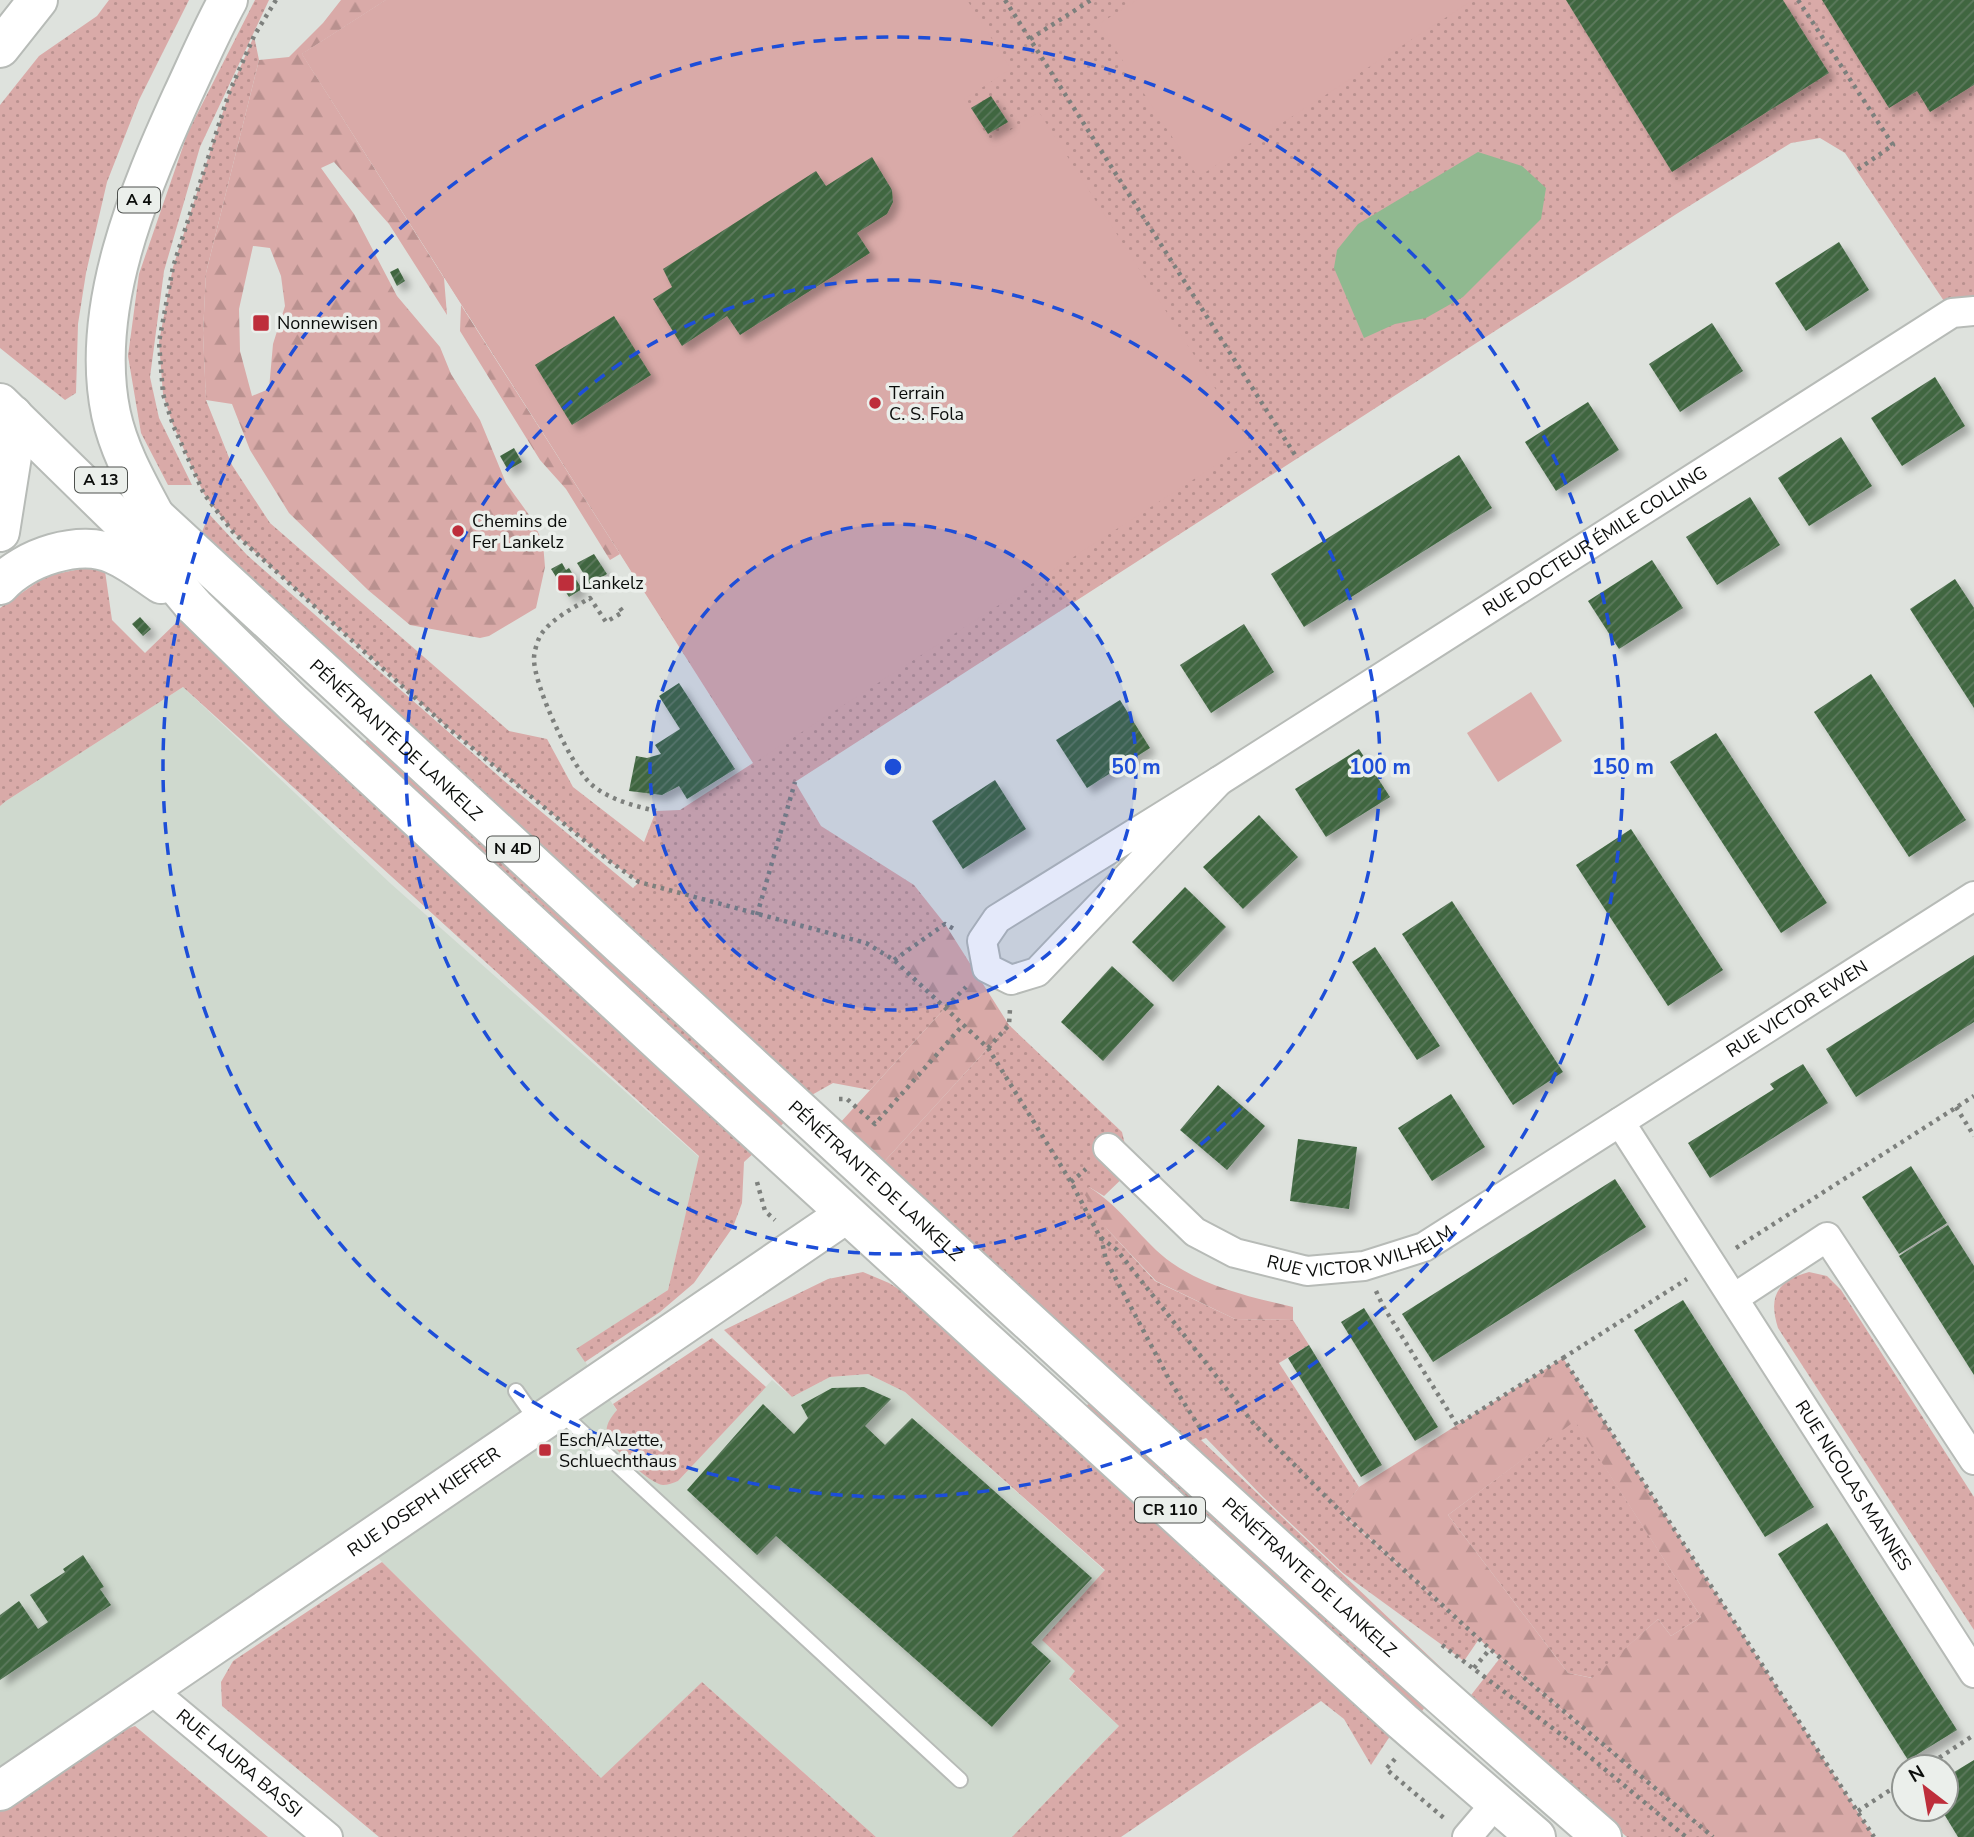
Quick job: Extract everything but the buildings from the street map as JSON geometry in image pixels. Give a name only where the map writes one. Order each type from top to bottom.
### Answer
[{"type":"main road","points":[[0,7],[7,0]]},
{"type":"main road","points":[[0,48],[38,0]]},
{"type":"main road","name":"A 4","points":[[155,516],[124,457],[111,414],[106,356],[110,309],[121,256],[141,196],[166,131],[228,0]]},
{"type":"main road","points":[[0,532],[12,456],[6,409]]},
{"type":"main road","name":"A 13","points":[[6,409],[132,532],[193,605]]},
{"type":"main road","name":"A 13","points":[[46,446],[155,516]]},
{"type":"main road","name":"PÉNÉTRANTE DE LANKELZ","points":[[155,516],[375,723],[1402,1721],[1510,1787],[1602,1837]]},
{"type":"main road","points":[[0,585],[26,564],[51,553],[93,549],[113,554],[193,605]]},
{"type":"main road","name":"PÉNÉTRANTE DE LANKELZ","points":[[193,605],[293,703],[860,1197],[1102,1389],[1435,1692],[1510,1787],[1536,1837]]},
{"type":"main road","name":"RUE JOSEPH KIEFFER","points":[[0,1791],[548,1417],[860,1197]]},
{"type":"main road","name":"CR 110","points":[[1510,1787],[1567,1837]]},
{"type":"street","name":"RUE DOCTEUR ÉMILE COLLING","points":[[982,941],[998,919],[1952,313],[1974,312]]},
{"type":"street","name":"RUE DOCTEUR ÉMILE COLLING","points":[[1011,981],[1037,972],[1219,780]]},
{"type":"street","name":"RUE VICTOR EWEN","points":[[1620,1122],[1974,896]]},
{"type":"street","points":[[982,941],[987,968],[1011,981]]},
{"type":"street","name":"RUE NICOLAS MANNES","points":[[1620,1122],[1974,1673]]},
{"type":"street","name":"RUE VICTOR WILHELM","points":[[1108,1148],[1195,1233],[1235,1253],[1307,1270],[1364,1266],[1424,1247],[1620,1122]]},
{"type":"street","points":[[1734,1298],[1827,1237],[1974,1460]]},
{"type":"street","name":"RUE LAURA BASSI","points":[[150,1689],[328,1837]]},
{"type":"street","points":[[1457,1828],[1510,1787]]},
{"type":"lane","points":[[516,1391],[960,1780]]},
{"type":"path","points":[[276,0],[254,36],[229,93],[173,267],[159,342],[163,394],[173,425],[204,494],[233,531],[416,699],[608,860],[639,882],[866,943],[894,960],[988,1048],[1071,1182],[1100,1237],[1106,1260],[1170,1381],[1206,1437]]},
{"type":"path","points":[[1005,0],[1297,458]]},
{"type":"path","points":[[1030,39],[1091,0]]},
{"type":"path","points":[[1798,0],[1893,145],[1857,170]]},
{"type":"path","points":[[620,608],[623,612],[606,622],[590,598],[541,634],[534,657],[539,689],[573,759],[591,784],[630,805],[656,811]]},
{"type":"path","points":[[757,915],[795,782]]},
{"type":"path","points":[[894,960],[945,924],[982,941]]},
{"type":"path","points":[[988,1048],[1009,1025],[1011,981]]},
{"type":"path","points":[[837,1099],[847,1099],[875,1124],[963,1025]]},
{"type":"path","points":[[1364,1266],[1382,1306],[1457,1425],[1974,1096]]},
{"type":"path","points":[[1956,1107],[1974,1136]]},
{"type":"path","points":[[755,1175],[765,1211]]},
{"type":"path","points":[[1100,1237],[1117,1250],[1254,1424],[1341,1512],[1490,1649],[1713,1837]]},
{"type":"path","points":[[1563,1358],[1874,1837]]},
{"type":"path","points":[[1442,1645],[1583,1751],[1686,1837]]},
{"type":"path","points":[[1946,1753],[1974,1735]]},
{"type":"path","points":[[1386,1769],[1457,1828]]},
{"type":"path","points":[[1858,1811],[1890,1790]]},
{"type":"shaded area","points":[[1478,152],[1522,166],[1546,188],[1541,219],[1463,297],[1426,318],[1395,324],[1364,338],[1334,268],[1337,250],[1358,224]]},
{"type":"shaded area","points":[[183,687],[390,883],[699,1157],[668,1290],[577,1349],[665,1485],[678,1481],[772,1380],[792,1397],[830,1377],[868,1374],[905,1392],[1105,1571],[1076,1672],[1069,1680],[1119,1726],[1012,1837],[876,1837],[702,1682],[601,1779],[363,1543],[0,1791],[0,806]]},
{"type":"green space","points":[[109,0],[189,0],[139,100],[107,182],[86,273],[78,324],[76,393],[65,400],[0,348],[0,105],[39,56],[97,16]]},
{"type":"green space","points":[[255,0],[269,0],[200,147],[164,271],[150,377],[159,418],[192,485],[168,485],[141,433],[128,356],[139,274],[188,132]]},
{"type":"green space","points":[[341,0],[386,0],[302,54],[444,278],[447,315],[389,224],[334,162],[321,168],[354,214],[397,296],[440,347],[451,374],[480,420],[506,483],[532,519],[543,543],[545,567],[536,608],[489,636],[480,638],[410,625],[368,590],[289,513],[250,450],[232,404],[206,400],[203,333],[206,273],[259,60],[289,57],[323,23]],"holes":[[[253,246],[270,248],[281,276],[285,306],[273,344],[269,389],[252,396],[240,351],[239,309]]]},
{"type":"green space","points":[[386,0],[1974,0],[1974,311],[1952,313],[1845,153],[1820,138],[1791,143],[1678,213],[795,782],[821,826],[914,885],[945,924],[894,960],[946,1007],[870,1090],[833,1083],[810,1096],[675,969],[200,537],[209,514],[247,555],[502,779],[633,888],[639,882],[608,860],[447,727],[233,532],[204,494],[173,425],[163,394],[159,342],[173,267],[229,93],[254,36],[259,60],[206,273],[203,333],[206,400],[232,465],[270,523],[509,731],[547,739],[573,787],[644,842],[656,811],[680,810],[753,763],[302,54]]},
{"type":"green space","name":"Terrain C. S. Fola","points":[[386,0],[967,0],[1011,69],[964,99],[991,142],[1039,112],[1250,443],[754,763],[302,54]]},
{"type":"green space","points":[[1137,0],[1473,0],[1198,177],[1099,24]]},
{"type":"green space","points":[[461,305],[620,554],[610,560],[566,489],[540,460],[460,331]]},
{"type":"green space","points":[[104,564],[112,620],[145,653],[179,620],[756,1151],[744,1162],[742,1203],[733,1227],[694,1283],[660,1312],[585,1362],[576,1349],[668,1290],[699,1156],[183,687],[0,806],[0,608],[46,576]]},
{"type":"green space","points":[[1531,692],[1562,741],[1498,782],[1467,733]]},
{"type":"green space","points":[[369,737],[787,1119],[779,1128],[366,749],[365,742]]},
{"type":"green space","points":[[945,924],[1009,1025],[882,1164],[839,1124],[946,1007],[894,960]]},
{"type":"green space","points":[[1009,1025],[1122,1132],[1131,1170],[1104,1196],[1089,1187],[1107,1229],[1155,1281],[1235,1319],[1293,1320],[1309,1345],[1279,1363],[1359,1487],[1341,1513],[1479,1639],[1464,1661],[1343,1573],[1206,1438],[1201,1440],[1452,1678],[1447,1680],[1189,1445],[1097,1356],[882,1164]]},
{"type":"green space","points":[[1089,1187],[1112,1204],[1172,1263],[1215,1285],[1293,1307],[1293,1320],[1235,1319],[1156,1281],[1107,1229],[1083,1192]]},
{"type":"green space","points":[[863,1272],[889,1283],[921,1303],[1392,1733],[1371,1765],[1344,1719],[1321,1701],[1121,1837],[1012,1837],[1119,1726],[1069,1679],[1075,1671],[1042,1640],[1105,1570],[905,1392],[868,1374],[830,1377],[792,1397],[724,1330],[828,1279]]},
{"type":"green space","points":[[1809,1272],[1827,1276],[1841,1290],[1974,1497],[1974,1630],[1778,1328],[1774,1307],[1778,1291],[1789,1280]]},
{"type":"green space","points":[[712,1338],[766,1387],[678,1481],[665,1485],[657,1483],[631,1464],[610,1440],[607,1427],[617,1410],[613,1404]]},
{"type":"green space","points":[[1563,1358],[1874,1837],[1713,1837],[1490,1649],[1341,1512],[1359,1487]],"holes":[[[1575,1421],[1701,1617],[1671,1636],[1658,1619],[1592,1678],[1568,1673],[1448,1515]]]},
{"type":"green space","points":[[1092,1402],[1427,1704],[1420,1714],[1086,1412],[1087,1405]]},
{"type":"green space","points":[[1575,1420],[1701,1617],[1671,1636],[1658,1619],[1593,1678],[1568,1673],[1448,1515]]},
{"type":"green space","points":[[382,1562],[601,1778],[702,1682],[876,1837],[379,1837],[222,1706],[221,1682],[233,1661]]},
{"type":"green space","points":[[1500,1658],[1713,1837],[1627,1837],[1468,1699]]},
{"type":"green space","points":[[135,1726],[268,1837],[0,1837],[0,1809],[121,1731]]},
{"type":"place","name":"Nonnewisen","points":[[261,323]]},
{"type":"place","name":"Terrain C. S. Fola","points":[[875,403]]},
{"type":"place","name":"Chemins de Fer Lankelz","points":[[458,531]]},
{"type":"place","name":"Lankelz","points":[[566,583]]},
{"type":"place","name":"Esch/Alzette, Schluechthaus","points":[[545,1450]]}]
